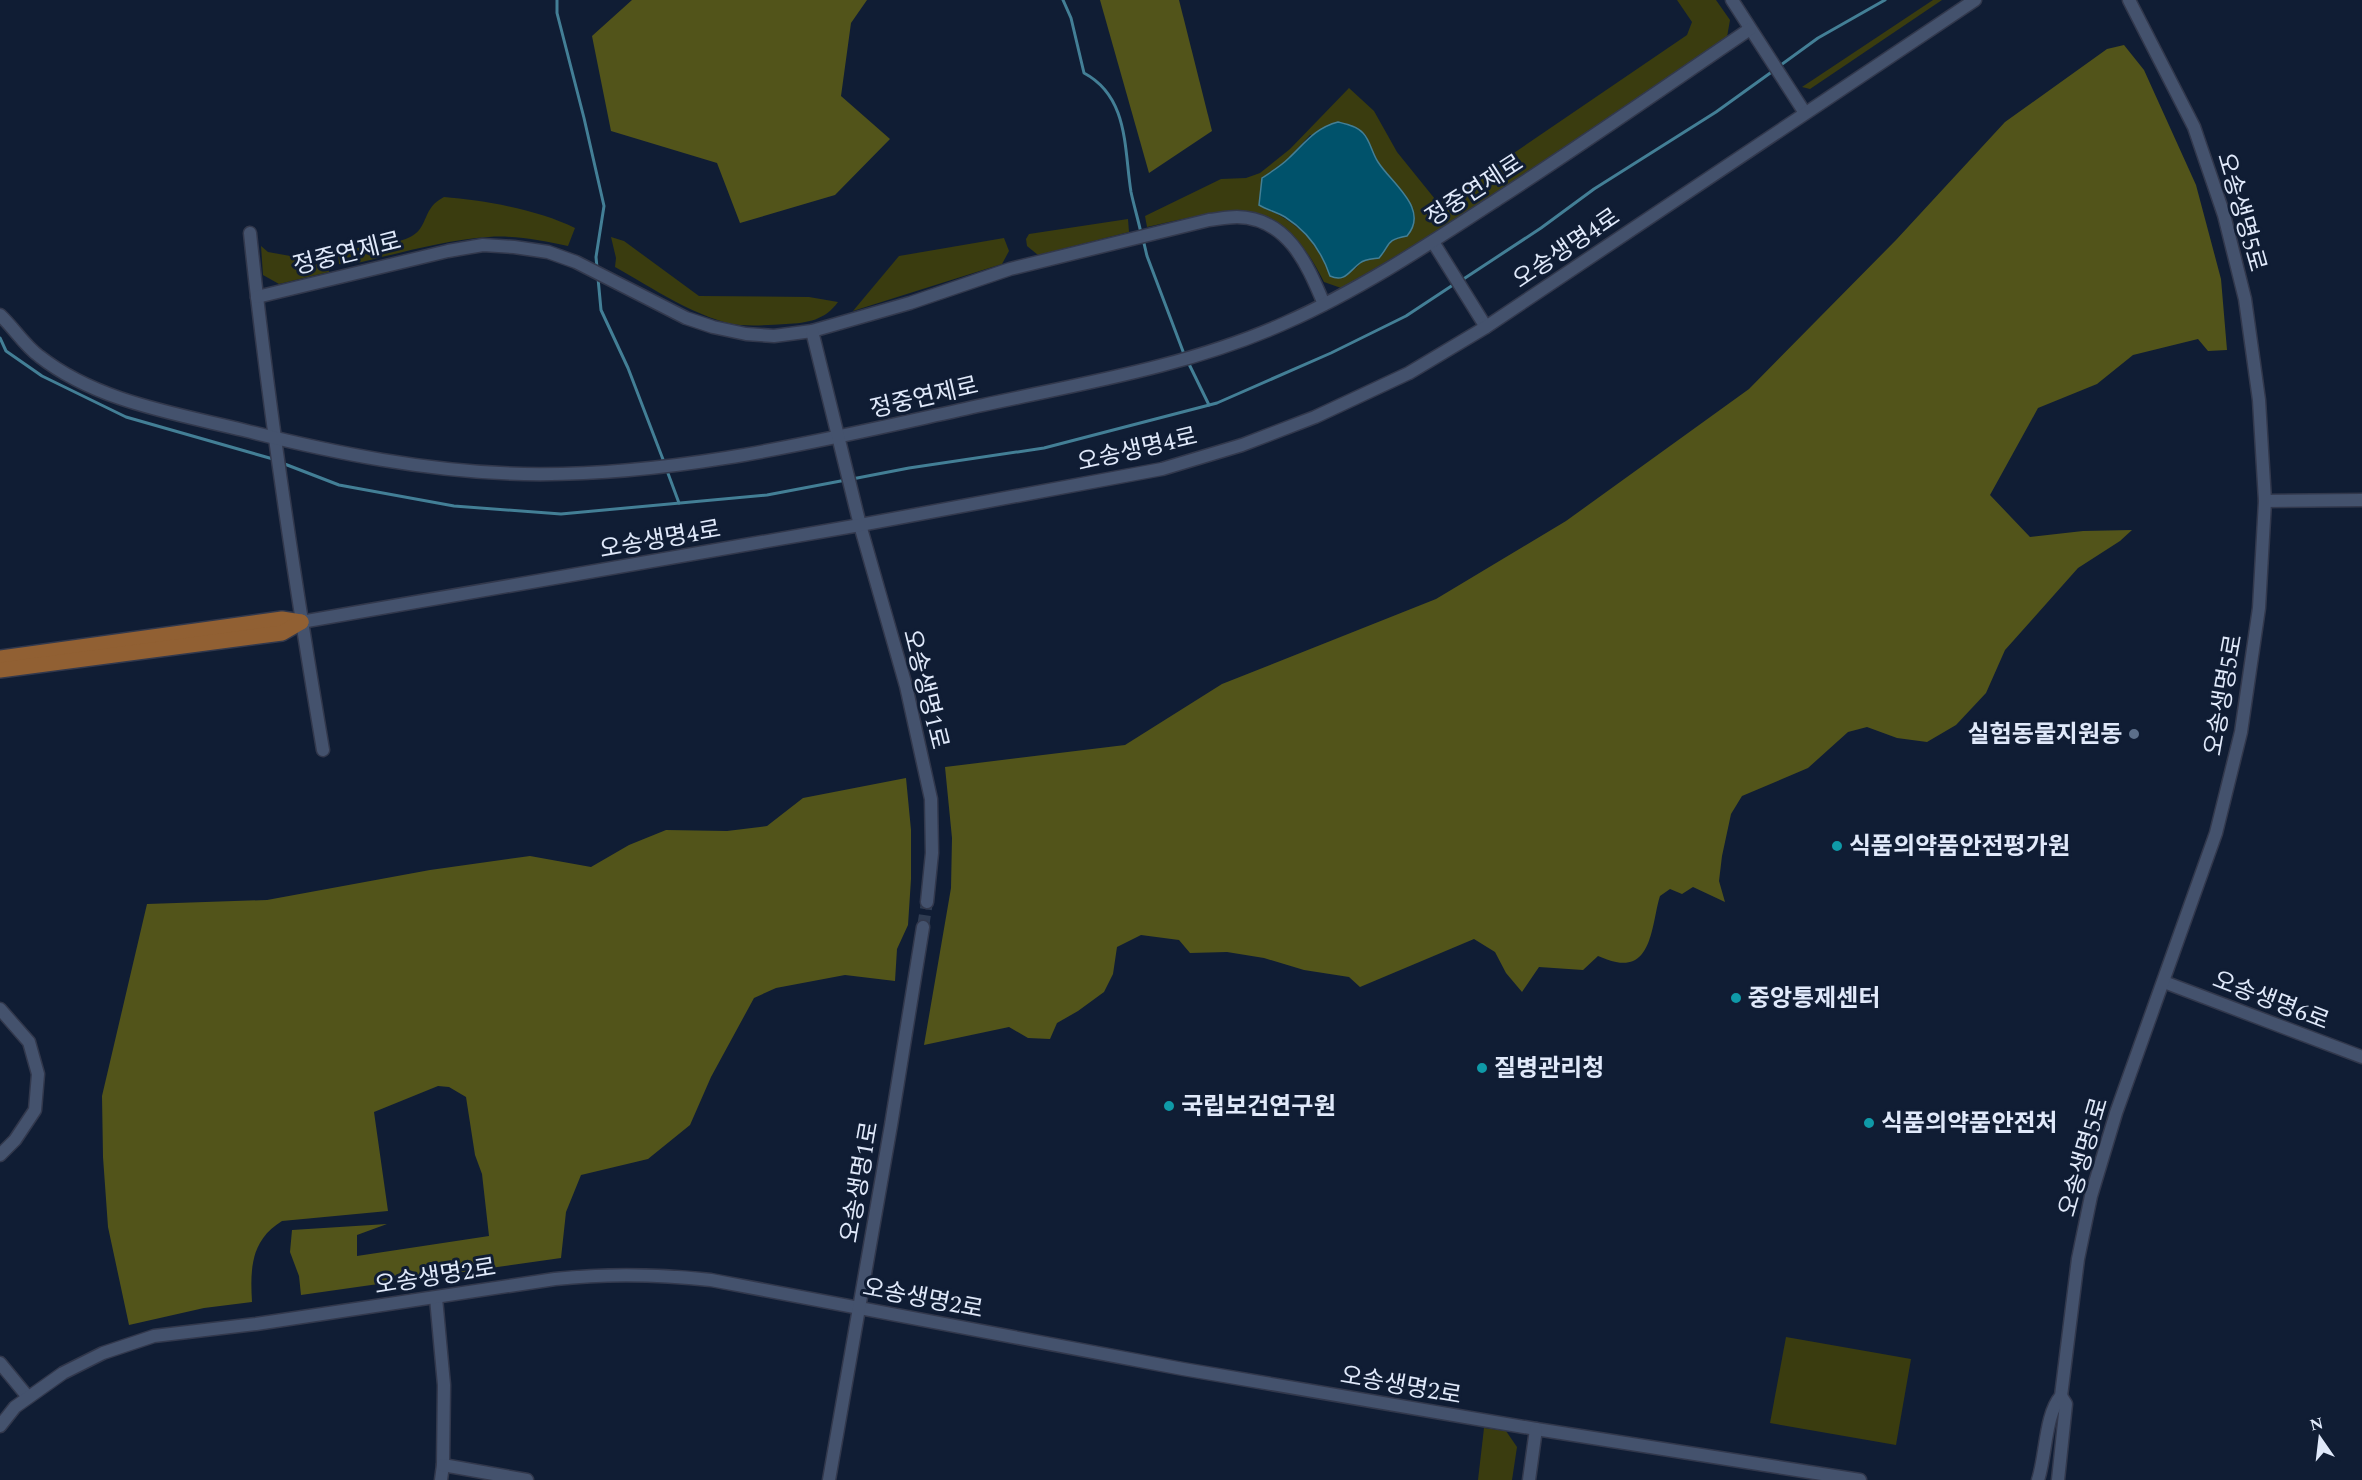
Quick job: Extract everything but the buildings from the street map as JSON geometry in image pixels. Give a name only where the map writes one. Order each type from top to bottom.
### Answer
[{"type":"main road","points":[[0,657],[282,619],[301,622]]},
{"type":"main road","points":[[0,670],[282,633],[301,622]]},
{"type":"street","points":[[1732,0],[1805,113]]},
{"type":"street","name":"오송생명4로","points":[[301,622],[860,525],[1162,469],[1242,445],[1315,417],[1409,373],[1975,0]]},
{"type":"street","name":"오송생명5로","points":[[2038,1480],[2054,1405],[2061,1396],[2078,1259],[2091,1196],[2116,1113],[2216,833],[2241,732],[2259,608],[2265,501],[2259,400],[2246,299],[2224,215],[2194,127],[2129,0]]},
{"type":"street","name":"정중연제로","points":[[275,444],[391,462],[522,474],[649,469],[840,442],[1176,362],[1286,323],[1435,245],[1750,29]]},
{"type":"street","points":[[812,331],[910,303],[1010,269],[1209,220],[1239,217],[1260,222],[1278,232],[1295,246],[1307,264],[1324,304]]},
{"type":"street","points":[[250,233],[275,444],[301,622],[323,750]]},
{"type":"street","name":"정중연제로","points":[[257,297],[448,250],[483,245],[548,252],[586,267],[686,318],[713,327],[746,334],[774,336],[812,331]]},
{"type":"street","points":[[1435,245],[1483,323]]},
{"type":"street","points":[[0,308],[4,319],[29,348],[59,371],[79,381],[108,394],[275,444]]},
{"type":"street","name":"오송생명1로","points":[[812,331],[860,525],[906,686],[931,799],[932,853],[927,902]]},
{"type":"street","points":[[2265,501],[2362,500]]},
{"type":"street","name":"오송생명1로","points":[[829,1480],[891,1125],[922,927]]},
{"type":"street","name":"오송생명6로","points":[[2164,982],[2362,1056]]},
{"type":"street","points":[[0,1009],[29,1042],[38,1074],[34,1110],[15,1140],[0,1155]]},
{"type":"street","name":"오송생명2로","points":[[0,1426],[15,1407],[63,1373],[103,1353],[154,1336],[256,1324],[555,1279],[604,1274],[637,1274],[711,1280],[1172,1367],[1536,1430],[1860,1480]]},
{"type":"street","points":[[436,1298],[444,1385],[441,1480]]},
{"type":"street","points":[[0,1363],[28,1397]]},
{"type":"street","name":"오송생명5로","points":[[2058,1480],[2066,1404],[2061,1396]]},
{"type":"street","points":[[1529,1480],[1536,1430]]},
{"type":"street","points":[[443,1465],[527,1480]]},
{"type":"shaded area","points":[[632,0],[867,0],[851,23],[841,96],[890,139],[835,195],[740,223],[717,163],[611,131],[592,36]]},
{"type":"shaded area","points":[[1100,0],[1179,0],[1212,131],[1149,173]]},
{"type":"shaded area","points":[[1677,0],[1716,0],[1730,20],[1727,37],[1451,224],[1341,288],[1324,282],[1307,253],[1290,233],[1271,220],[1250,214],[1228,212],[1147,227],[1145,216],[1221,179],[1246,178],[1260,173],[1290,149],[1349,88],[1374,111],[1397,152],[1439,204],[1687,35],[1692,22]],"holes":[[[1365,134],[1378,162],[1410,203],[1407,236],[1389,243],[1379,258],[1361,261],[1356,268],[1330,276],[1320,254],[1306,235],[1288,220],[1266,209],[1262,178],[1287,160],[1310,135]]]},
{"type":"shaded area","points":[[1933,0],[1942,0],[1810,89],[1802,87]]},
{"type":"shaded area","points":[[2124,45],[2144,70],[2196,185],[2221,279],[2227,350],[2208,351],[2198,339],[2133,355],[2097,384],[2038,408],[1990,495],[2030,537],[2083,531],[2132,530],[2120,541],[2078,568],[2005,650],[1986,693],[1956,725],[1927,742],[1897,738],[1867,727],[1848,732],[1808,768],[1742,796],[1731,814],[1722,856],[1719,881],[1725,902],[1693,887],[1682,894],[1670,889],[1660,896],[1649,941],[1644,951],[1637,959],[1628,962],[1614,962],[1598,956],[1583,970],[1539,967],[1522,992],[1506,973],[1495,952],[1474,939],[1360,987],[1349,977],[1304,970],[1264,958],[1227,952],[1190,953],[1179,940],[1141,935],[1117,947],[1113,974],[1104,992],[1057,1023],[1050,1039],[1028,1038],[1009,1027],[924,1045],[951,888],[952,838],[945,767],[1125,745],[1222,684],[1436,599],[1566,521],[1749,389],[1896,240],[2005,122],[2107,49]]},
{"type":"shaded area","points":[[444,197],[511,207],[545,216],[575,228],[568,246],[539,240],[489,237],[436,245],[348,265],[339,264],[338,253],[412,236],[421,227],[432,206]]},
{"type":"shaded area","points":[[1128,219],[1129,232],[1038,255],[1027,246],[1026,239],[1029,234]]},
{"type":"shaded area","points":[[611,237],[624,241],[699,296],[809,297],[838,302],[822,317],[802,323],[740,325],[725,322],[676,302],[615,267],[616,258]]},
{"type":"shaded area","points":[[1004,238],[1009,251],[1002,264],[853,311],[899,256]]},
{"type":"shaded area","points":[[261,246],[268,252],[296,257],[315,265],[327,259],[329,272],[279,284],[263,275]]},
{"type":"shaded area","points":[[906,778],[911,830],[911,879],[908,925],[897,949],[895,981],[845,975],[776,988],[754,998],[711,1077],[690,1125],[648,1159],[581,1175],[566,1212],[561,1258],[301,1295],[299,1276],[290,1252],[292,1230],[387,1224],[357,1235],[357,1256],[489,1236],[482,1174],[475,1155],[466,1097],[449,1087],[438,1086],[374,1112],[388,1211],[282,1221],[264,1237],[258,1246],[252,1266],[252,1302],[204,1308],[129,1325],[108,1227],[102,1096],[147,904],[267,900],[430,870],[530,856],[591,867],[629,845],[666,830],[727,831],[767,826],[803,798]]},
{"type":"shaded area","points":[[1786,1337],[1911,1359],[1896,1445],[1770,1423]]},
{"type":"shaded area","points":[[1484,1428],[1506,1431],[1517,1447],[1512,1480],[1478,1480]]},
{"type":"water","points":[[1338,122],[1361,131],[1378,162],[1406,197],[1414,216],[1413,226],[1407,236],[1389,243],[1379,258],[1362,262],[1343,277],[1335,278],[1330,276],[1318,250],[1307,235],[1285,217],[1259,205],[1262,178],[1283,164],[1317,132]]},
{"type":"waterway","points":[[557,0],[557,13],[604,206],[596,257],[597,268]]},
{"type":"waterway","points":[[1063,0],[1071,18],[1084,73],[1099,83],[1117,110],[1122,125],[1131,192],[1141,233]]},
{"type":"waterway","points":[[1778,67],[1818,38],[1885,0]]},
{"type":"waterway","points":[[1462,280],[1541,228],[1594,189],[1716,112],[1773,71]]},
{"type":"waterway","points":[[1143,239],[1147,256],[1184,354]]},
{"type":"waterway","points":[[598,278],[601,310],[628,368],[664,462]]},
{"type":"waterway","points":[[852,479],[1044,448],[1217,403],[1331,353],[1406,316],[1456,283]]},
{"type":"waterway","points":[[0,338],[6,351],[42,376],[126,417],[273,459]]},
{"type":"waterway","points":[[1187,360],[1209,405]]},
{"type":"waterway","points":[[282,463],[339,485],[454,506],[561,514],[767,495],[846,480]]},
{"type":"waterway","points":[[666,468],[679,503]]},
{"type":"tunnel","points":[[923,927],[927,902]]},
{"type":"place","name":"실험동물지원동","points":[[2134,734]]},
{"type":"place","name":"식품의약품안전평가원","points":[[1837,846]]},
{"type":"place","name":"중앙통제센터","points":[[1736,998]]},
{"type":"place","name":"질병관리청","points":[[1482,1068]]},
{"type":"place","name":"국립보건연구원","points":[[1169,1106]]},
{"type":"place","name":"식품의약품안전처","points":[[1869,1123]]}]
